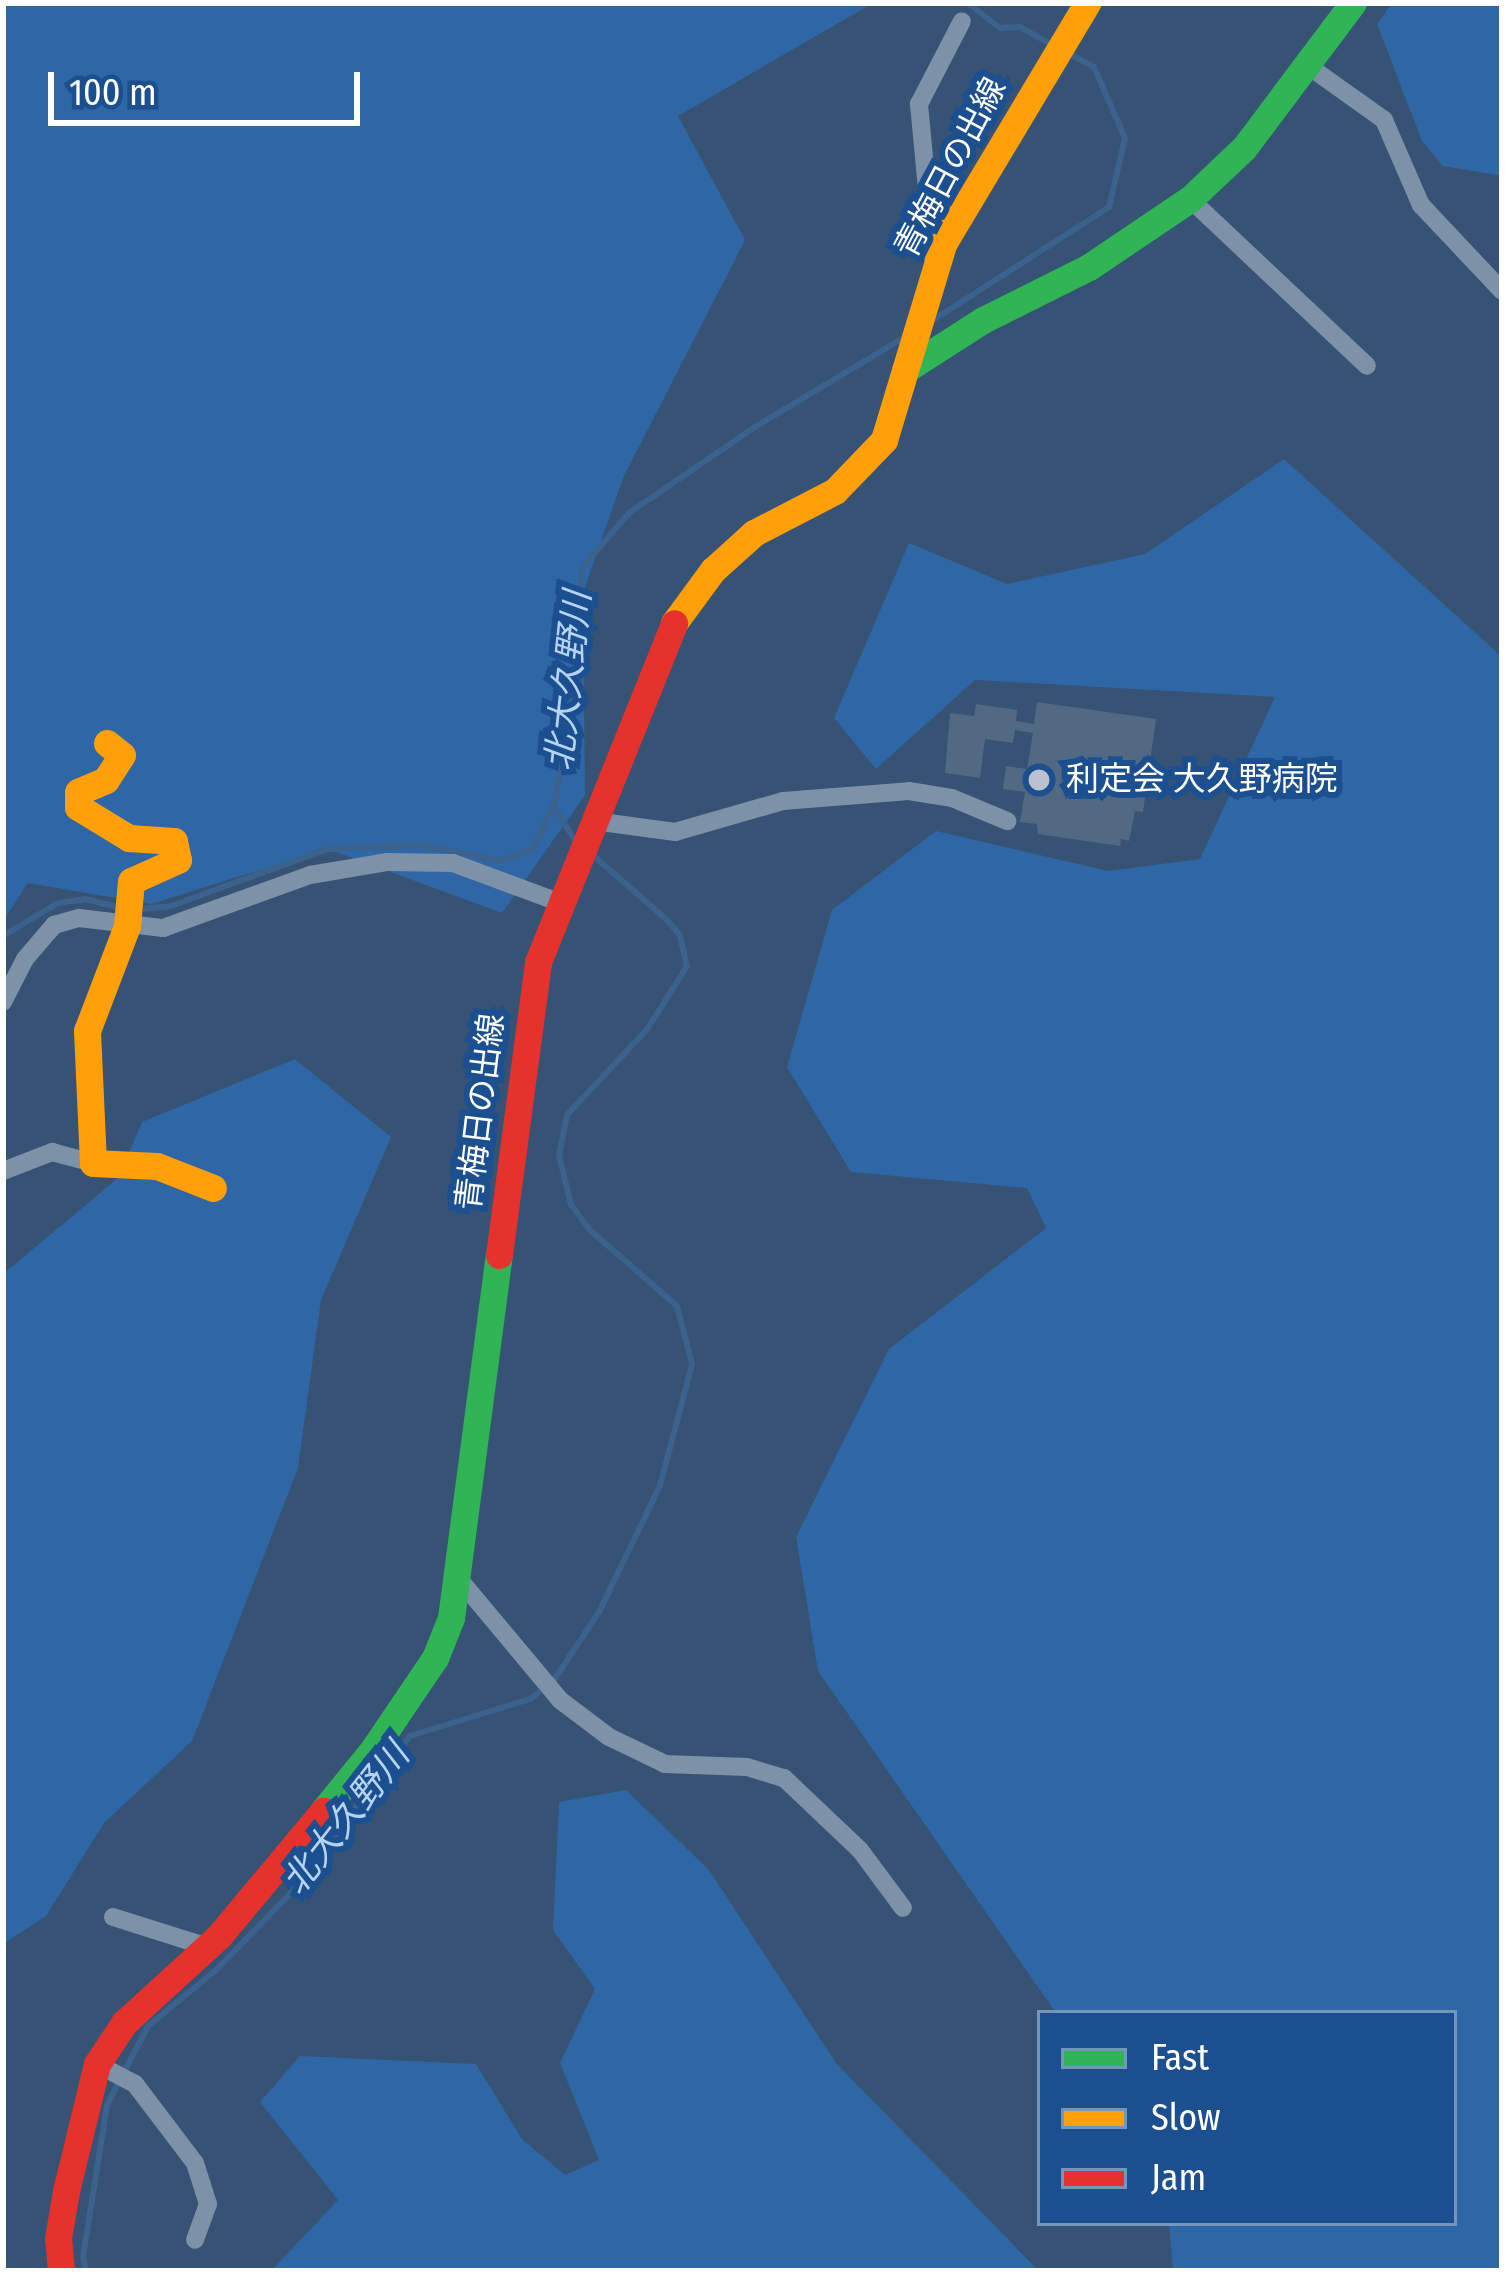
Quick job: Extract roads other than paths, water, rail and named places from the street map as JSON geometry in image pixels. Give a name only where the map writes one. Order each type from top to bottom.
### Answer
[{"type":"main road","name":"青梅日の出線","points":[[61,2271],[58,2238],[66,2192],[103,2067],[124,2024],[208,1946],[409,1702],[435,1658],[459,1579],[538,962],[678,614],[713,570],[754,533],[835,490],[861,470],[884,440],[935,268],[975,186],[1088,3]]},
{"type":"main road","points":[[908,358],[1089,267],[1190,200],[1244,148],[1353,3]]},
{"type":"main road","points":[[107,743],[122,755],[106,780],[78,791],[78,807],[129,838],[174,841],[178,860],[131,881],[127,926],[87,1031],[93,1163],[157,1166],[213,1188]]},
{"type":"street","points":[[935,268],[919,104],[962,21]]},
{"type":"street","points":[[1307,64],[1384,120],[1421,205],[1502,291]]},
{"type":"street","points":[[1190,200],[1367,366]]},
{"type":"street","points":[[587,841],[675,832],[783,801],[908,791],[952,798],[1007,821]]},
{"type":"street","points":[[3,1002],[26,959],[54,926],[79,917],[163,928],[296,879],[388,862],[452,863],[561,903]]},
{"type":"street","points":[[3,1172],[52,1152],[93,1163]]},
{"type":"street","points":[[459,1579],[556,1696],[609,1737],[665,1764],[694,1770],[747,1768],[784,1778],[860,1850],[903,1908]]},
{"type":"street","points":[[113,1917],[208,1946]]},
{"type":"street","points":[[103,2067],[135,2084],[166,2119],[204,2181],[208,2204],[195,2240]]},
{"type":"waterway","name":"北大久野川","points":[[968,3],[1000,28],[1020,27],[1053,45]]},
{"type":"waterway","name":"北大久野川","points":[[930,322],[1109,207],[1125,138],[1094,67],[1064,51]]},
{"type":"waterway","name":"北大久野川","points":[[574,839],[554,806],[573,704],[582,568],[629,513],[755,427],[903,338]]},
{"type":"waterway","points":[[139,909],[171,906],[328,849],[421,845],[500,861],[532,850],[553,806]]},
{"type":"waterway","name":"北大久野川","points":[[86,2271],[83,2257],[107,2105],[148,2026],[215,1971],[287,1897],[410,1736],[530,1699],[554,1680],[599,1612],[660,1486],[692,1364],[677,1306],[590,1230],[571,1205],[559,1155],[567,1115],[648,1028],[687,966],[680,935],[588,851]]},
{"type":"waterway","points":[[3,936],[58,903],[85,899],[120,908]]},
{"type":"place","name":"利定会 大久野病院","points":[[1039,780]]}]
